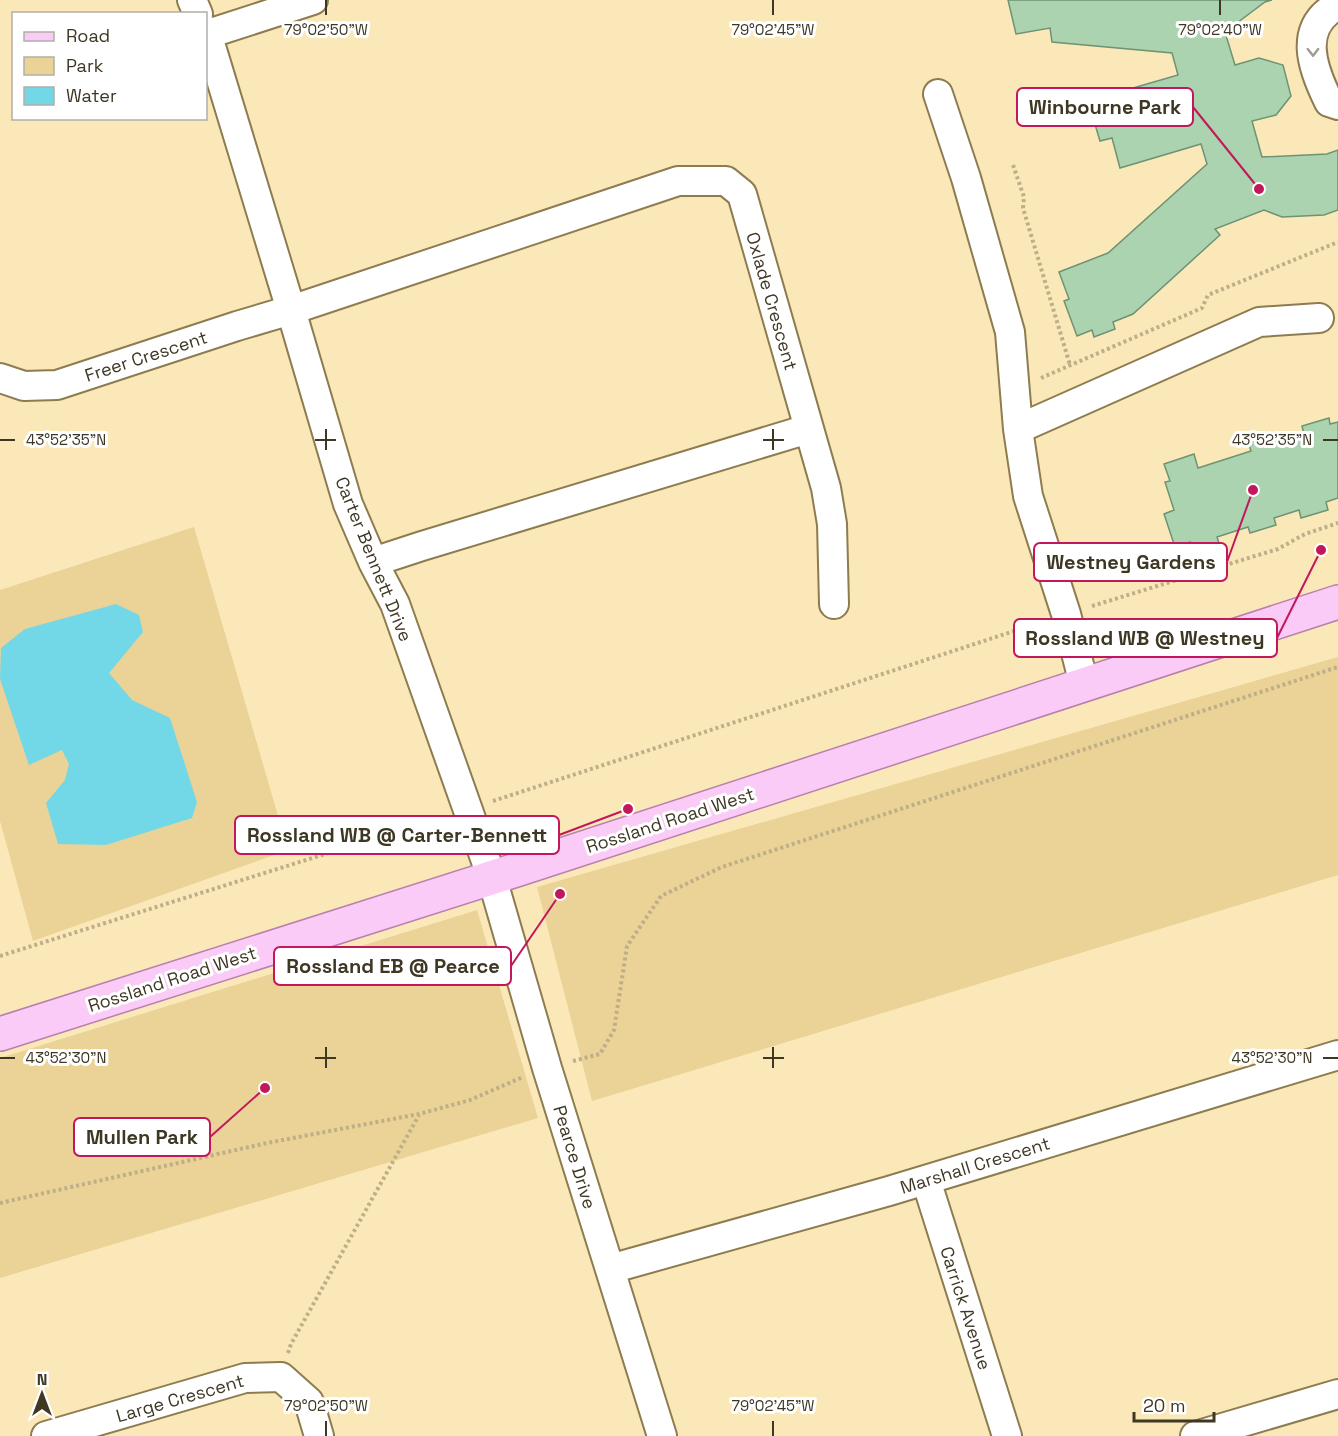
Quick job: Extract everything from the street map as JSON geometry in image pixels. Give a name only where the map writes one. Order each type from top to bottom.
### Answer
[{"type":"main road","name":"Rossland Road West","points":[[0,1034],[492,878],[1338,602]]},
{"type":"street","points":[[207,25],[313,0]]},
{"type":"street","points":[[1338,5],[1328,11],[1313,30],[1312,59],[1329,102],[1338,105]]},
{"type":"street","name":"Carter Bennett Drive","points":[[207,36],[348,504],[373,562],[395,604],[492,878]]},
{"type":"street","points":[[938,94],[966,178],[1010,332],[1018,429],[1028,496],[1066,614],[1084,684]]},
{"type":"street","name":"Oxlade Crescent","points":[[291,310],[678,181],[726,181],[742,194],[826,488],[832,524],[834,604]]},
{"type":"street","name":"Freer Crescent","points":[[0,378],[24,386],[57,385],[291,310]]},
{"type":"street","points":[[1018,429],[1259,322],[1319,318]]},
{"type":"street","points":[[373,562],[808,429]]},
{"type":"street","name":"Pearce Drive","points":[[492,878],[547,1068],[662,1436]]},
{"type":"street","name":"Marshall Crescent","points":[[610,1269],[926,1180],[1338,1055]]},
{"type":"street","name":"Carrick Avenue","points":[[926,1180],[1007,1436]]},
{"type":"street","points":[[281,1377],[309,1402],[319,1436]]},
{"type":"street","name":"Large Crescent","points":[[46,1436],[245,1378],[281,1377]]},
{"type":"street","points":[[1195,1436],[1338,1394]]},
{"type":"path","points":[[1013,165],[1024,197],[1023,208],[1070,365]]},
{"type":"path","points":[[1015,388],[1202,308],[1208,296],[1338,242]]},
{"type":"path","points":[[1084,608],[1278,549],[1305,534],[1338,523]]},
{"type":"path","points":[[496,800],[1052,618]]},
{"type":"path","points":[[0,1203],[267,1143],[419,1114],[470,1100],[547,1068],[600,1054],[614,1030],[627,946],[660,896],[722,867],[1338,667]]},
{"type":"path","points":[[0,956],[430,822]]},
{"type":"path","points":[[281,1377],[291,1344],[419,1114]]},
{"type":"green space","points":[[194,527],[288,850],[33,941],[0,821],[0,590]]},
{"type":"green space","points":[[1338,657],[1338,875],[592,1101],[537,887]]},
{"type":"green space","points":[[477,910],[538,1118],[0,1278],[0,1058]]},
{"type":"water","points":[[116,604],[139,615],[143,632],[109,673],[132,700],[170,718],[197,802],[192,818],[106,845],[58,844],[46,803],[65,780],[69,764],[62,750],[29,765],[0,679],[1,648],[25,629]]},
{"type":"building","points":[[1008,0],[1272,0],[1265,2],[1225,32],[1235,65],[1259,58],[1283,65],[1291,96],[1276,115],[1252,121],[1262,157],[1327,154],[1338,150],[1338,210],[1324,215],[1282,217],[1264,210],[1215,229],[1220,235],[1133,314],[1113,322],[1115,329],[1094,337],[1092,330],[1077,336],[1064,301],[1069,299],[1059,272],[1108,253],[1207,164],[1201,144],[1120,168],[1112,138],[1100,141],[1088,101],[1178,75],[1172,53],[1052,42],[1050,28],[1016,34]]},
{"type":"building","points":[[1329,418],[1330,424],[1338,422],[1338,498],[1326,502],[1328,510],[1301,518],[1299,510],[1274,518],[1276,525],[1250,533],[1248,527],[1217,537],[1219,543],[1192,551],[1190,542],[1175,547],[1164,514],[1174,510],[1165,482],[1170,481],[1164,464],[1194,454],[1198,468],[1251,451],[1248,442],[1273,435],[1276,443],[1304,434],[1302,426]]},
{"type":"place","name":"Winbourne Park","points":[[1259,189]]},
{"type":"place","name":"Westney Gardens","points":[[1253,490]]},
{"type":"place","name":"Rossland WB @ Westney","points":[[1321,550]]},
{"type":"place","name":"Rossland WB @ Carter-Bennett","points":[[628,809]]},
{"type":"place","name":"Rossland EB @ Pearce","points":[[560,894]]},
{"type":"place","name":"Mullen Park","points":[[265,1088]]}]
